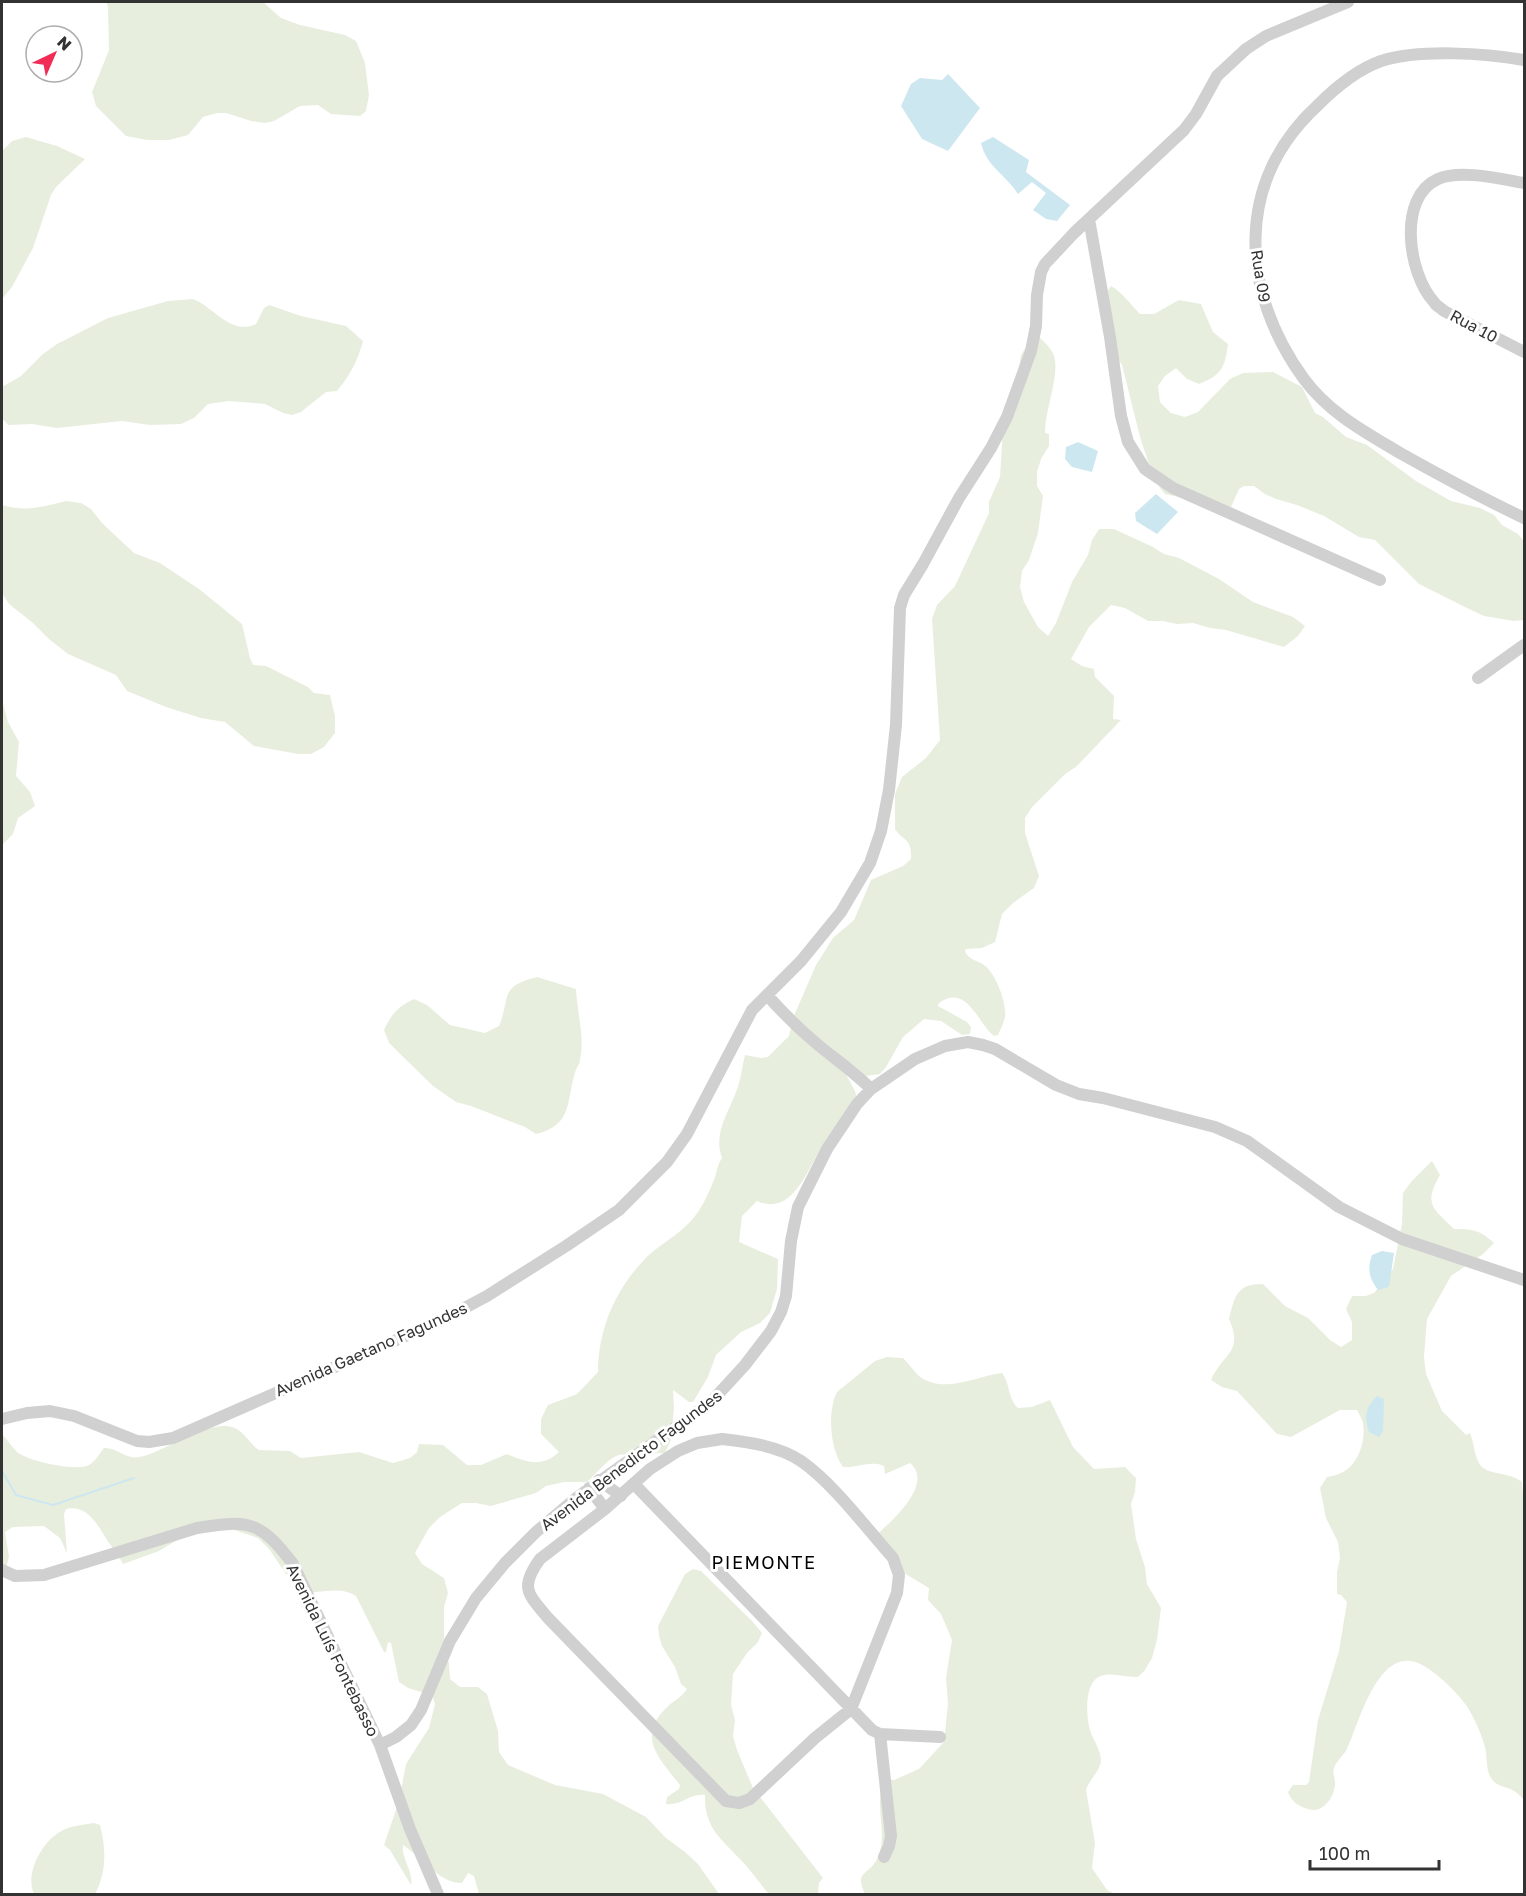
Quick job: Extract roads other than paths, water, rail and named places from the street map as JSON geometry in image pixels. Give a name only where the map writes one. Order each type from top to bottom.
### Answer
[{"type":"street","name":"Avenida Gaetano Fagundes","points":[[2,1419],[27,1413],[50,1411],[74,1416],[136,1441],[149,1442],[173,1438],[442,1320],[487,1296],[619,1210],[648,1183],[687,1134],[752,1010],[801,961],[841,912],[870,863],[881,831],[889,790],[896,725],[900,608],[904,595],[959,498],[999,435],[1031,351],[1036,326],[1041,272],[1051,256],[1184,130],[1196,114],[1217,76],[1246,49],[1266,36],[1348,2]]},
{"type":"street","name":"Rua 09","points":[[1524,60],[1475,56],[1410,55],[1380,62],[1354,74],[1308,113],[1293,131],[1270,170],[1258,205],[1255,258],[1265,307],[1287,353],[1318,395],[1353,426],[1466,489],[1524,518]]},
{"type":"street","name":"Rua 10","points":[[1524,183],[1467,175],[1441,177],[1427,184],[1421,192],[1411,220],[1413,255],[1424,288],[1434,303],[1444,311],[1524,352]]},
{"type":"street","points":[[1089,219],[1110,337],[1121,416],[1128,442],[1145,469],[1173,488],[1380,580]]},
{"type":"street","points":[[1478,678],[1524,645]]},
{"type":"street","points":[[767,995],[810,1038],[849,1068],[871,1089]]},
{"type":"street","name":"Avenida Benedicto Fagundes","points":[[380,1745],[396,1737],[411,1725],[421,1710],[450,1641],[476,1598],[505,1563],[536,1532],[595,1484],[711,1402],[729,1385],[771,1331],[781,1312],[786,1296],[790,1241],[798,1207],[827,1149],[844,1122],[871,1089],[915,1059],[945,1046],[968,1042],[983,1045],[995,1049],[1056,1085],[1079,1094],[1174,1116],[1230,1133],[1247,1141],[1340,1207],[1402,1239],[1524,1280]]},
{"type":"street","points":[[722,1439],[753,1443],[800,1460],[820,1476],[893,1558],[899,1575],[897,1593],[851,1709],[815,1738],[750,1799],[739,1803],[726,1801],[571,1642],[528,1594],[528,1580],[540,1559],[621,1496],[650,1469],[678,1451],[698,1443],[722,1439]]},
{"type":"street","points":[[595,1484],[621,1496]]},
{"type":"street","points":[[595,1484],[605,1509]]},
{"type":"street","points":[[634,1484],[872,1730],[880,1734],[940,1737]]},
{"type":"street","name":"Avenida Luís Fontebasso","points":[[2,1570],[15,1576],[44,1575],[197,1528],[223,1524],[244,1524],[258,1528],[275,1540],[293,1564],[380,1745],[410,1829],[438,1894]]},
{"type":"street","points":[[880,1734],[891,1836],[884,1857]]},
{"type":"water","points":[[948,74],[980,108],[948,151],[922,139],[901,106],[911,84],[920,78],[942,80]]},
{"type":"water","points":[[993,137],[1029,160],[1026,172],[1070,205],[1057,221],[1046,219],[1033,210],[1046,193],[1032,182],[1018,194],[987,158],[981,143]]},
{"type":"water","points":[[1078,442],[1098,451],[1092,472],[1072,467],[1065,459],[1066,447]]},
{"type":"water","points":[[1156,494],[1178,512],[1157,534],[1136,521],[1135,513]]},
{"type":"water","points":[[1382,1251],[1394,1253],[1389,1287],[1378,1290],[1369,1269],[1372,1255]]},
{"type":"water","points":[[1377,1396],[1384,1399],[1383,1431],[1379,1437],[1369,1432],[1366,1421],[1368,1408]]},
{"type":"waterway","points":[[2,1471],[16,1495],[53,1505],[134,1478]]},
{"type":"district","name":"PIEMONTE","points":[[764,1562]]}]
